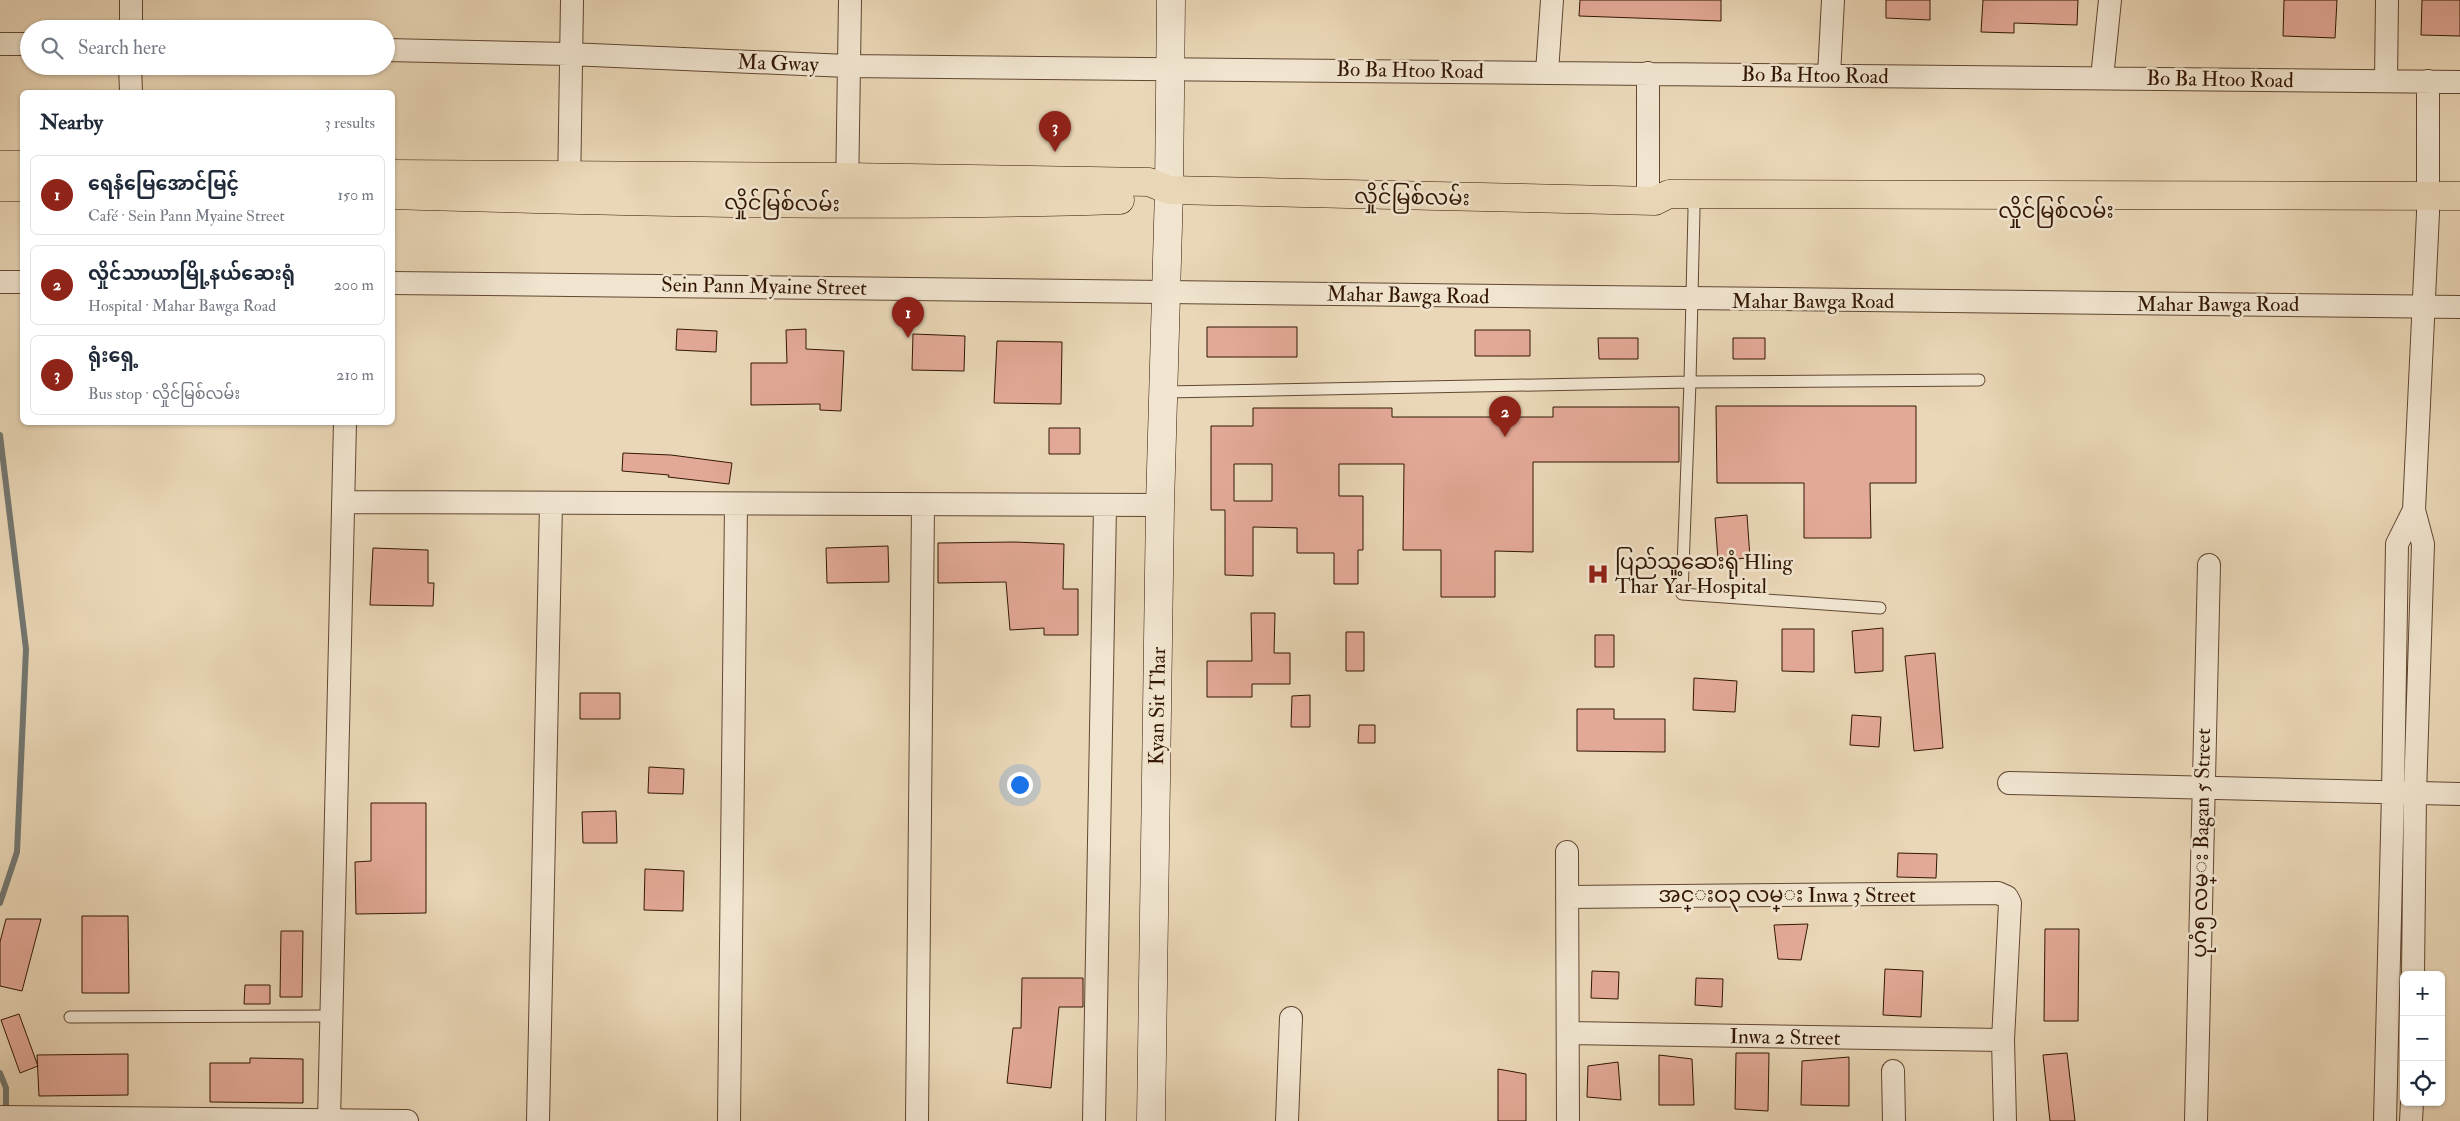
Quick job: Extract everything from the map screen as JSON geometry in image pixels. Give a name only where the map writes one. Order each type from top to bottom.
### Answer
[{"type":"main road","name":"Kyan Sit Thar","points":[[1151,1121],[1160,505],[1165,392],[1172,0]]},
{"type":"main road","points":[[0,164],[20,165]]},
{"type":"main road","name":"လှိုင်မြစ်လမ်း","points":[[395,174],[569,188],[847,203],[981,204],[1153,199],[1169,190]]},
{"type":"main road","name":"လှိုင်မြစ်လမ်း","points":[[395,195],[846,177],[1149,182],[1169,190],[1652,201],[1668,209],[1693,202],[2428,205],[2460,214]]},
{"type":"main road","points":[[0,187],[20,187]]},
{"type":"main road","name":"လှိုင်မြစ်လမ်း","points":[[2428,205],[2460,196]]},
{"type":"street","points":[[131,0],[131,20]]},
{"type":"street","points":[[569,188],[569,54],[572,0]]},
{"type":"street","points":[[847,203],[847,66],[850,0]]},
{"type":"street","points":[[1547,72],[1552,0]]},
{"type":"street","points":[[1829,75],[1833,0]]},
{"type":"street","points":[[2102,78],[2110,0]]},
{"type":"street","points":[[2386,81],[2387,0]]},
{"type":"street","points":[[0,44],[20,44]]},
{"type":"street","name":"Ma Gway","points":[[395,50],[569,54],[847,66],[1170,68]]},
{"type":"street","name":"Bo Ba Htoo Road","points":[[1170,68],[2460,82]]},
{"type":"street","points":[[1648,73],[1652,201]]},
{"type":"street","points":[[130,75],[131,90]]},
{"type":"street","points":[[2413,971],[2404,793],[2397,544],[2414,510],[2428,205],[2428,81]]},
{"type":"street","points":[[0,282],[20,282]]},
{"type":"street","name":"Sein Pann Myaine Street","points":[[395,282],[1166,290]]},
{"type":"street","name":"Mahar Bawga Road","points":[[1166,290],[1692,300],[2424,305],[2460,307]]},
{"type":"street","points":[[329,1120],[344,425]]},
{"type":"street","points":[[343,502],[1160,505]]},
{"type":"street","points":[[538,1121],[551,503]]},
{"type":"street","points":[[730,1121],[736,504]]},
{"type":"street","points":[[917,1121],[923,505]]},
{"type":"street","points":[[1094,1121],[1104,506]]},
{"type":"street","name":"ပုဂံ၅ လမ္း Bagan 5 Street","points":[[2196,1121],[2202,788],[2209,565]]},
{"type":"street","points":[[2010,783],[2460,794]]},
{"type":"street","points":[[2384,1121],[2404,793]]},
{"type":"street","points":[[1567,852],[1568,1121]]},
{"type":"street","name":"အင္းဝ၃ လမ္း Inwa 3 Street","points":[[1567,897],[1998,893],[2007,897],[2010,903],[2003,1040]]},
{"type":"street","points":[[1287,1121],[1292,1018]]},
{"type":"street","name":"Inwa 2 Street","points":[[1568,1033],[2003,1040]]},
{"type":"street","points":[[2003,1040],[2005,1121]]},
{"type":"street","points":[[1893,1071],[1894,1121]]},
{"type":"street","points":[[2411,1121],[2412,1106]]},
{"type":"street","points":[[0,1117],[132,1120],[407,1121]]},
{"type":"lane","points":[[1693,202],[1690,382],[1682,594],[1880,608]]},
{"type":"lane","points":[[1165,392],[1690,382],[1979,380]]},
{"type":"lane","points":[[70,1017],[331,1016]]},
{"type":"building","points":[[1580,0],[1721,0],[1721,21],[1579,16]]},
{"type":"building","points":[[1886,0],[1930,0],[1930,20],[1886,18]]},
{"type":"building","points":[[1983,0],[2078,0],[2077,25],[2014,23],[2014,33],[1981,32]]},
{"type":"building","points":[[2284,0],[2337,0],[2335,38],[2283,36]]},
{"type":"building","points":[[2422,0],[2460,0],[2460,36],[2421,35]]},
{"type":"building","points":[[1207,327],[1297,327],[1297,357],[1207,357]]},
{"type":"building","points":[[677,329],[717,331],[716,352],[676,350]]},
{"type":"building","points":[[806,329],[806,349],[844,351],[841,411],[820,410],[820,404],[751,405],[751,363],[787,363],[786,330]]},
{"type":"building","points":[[1475,330],[1530,330],[1530,356],[1475,356]]},
{"type":"building","points":[[913,334],[965,336],[964,371],[912,370]]},
{"type":"building","points":[[1598,338],[1638,338],[1638,359],[1599,359]]},
{"type":"building","points":[[1733,338],[1765,338],[1765,359],[1733,359]]},
{"type":"building","points":[[997,341],[1062,342],[1061,404],[994,403]]},
{"type":"building","points":[[1716,406],[1916,406],[1916,483],[1870,483],[1871,538],[1804,538],[1804,483],[1717,483]]},
{"type":"building","points":[[1553,407],[1679,407],[1679,462],[1533,462],[1533,552],[1495,551],[1495,597],[1441,597],[1441,550],[1403,550],[1404,464],[1339,464],[1339,496],[1363,496],[1363,550],[1358,550],[1358,584],[1334,584],[1334,553],[1297,553],[1297,528],[1253,527],[1253,576],[1225,575],[1225,510],[1211,510],[1211,426],[1253,426],[1253,408],[1392,408],[1392,417],[1553,417]],"holes":[[[1234,464],[1272,464],[1272,501],[1234,501]]]},
{"type":"building","points":[[1049,428],[1080,428],[1080,454],[1049,454]]},
{"type":"building","points":[[623,453],[671,455],[732,463],[729,484],[668,477],[669,475],[622,471]]},
{"type":"building","points":[[1747,515],[1750,558],[1718,560],[1715,518]]},
{"type":"building","points":[[1014,542],[1064,544],[1063,589],[1078,589],[1078,635],[1044,635],[1044,628],[1010,630],[1006,582],[938,583],[938,543]]},
{"type":"building","points":[[888,546],[889,582],[827,583],[826,548]]},
{"type":"building","points":[[373,548],[428,550],[428,583],[434,583],[433,606],[370,605]]},
{"type":"building","points":[[1251,613],[1275,613],[1274,653],[1290,653],[1290,684],[1252,684],[1252,697],[1207,697],[1207,661],[1252,661]]},
{"type":"building","points":[[1883,628],[1883,671],[1855,673],[1852,631]]},
{"type":"building","points":[[1782,629],[1814,629],[1814,672],[1782,671]]},
{"type":"building","points":[[1346,632],[1364,632],[1364,671],[1346,671]]},
{"type":"building","points":[[1595,635],[1614,635],[1614,667],[1595,667]]},
{"type":"building","points":[[1935,653],[1943,748],[1914,751],[1905,656]]},
{"type":"building","points":[[1694,678],[1737,681],[1735,712],[1693,710]]},
{"type":"building","points":[[580,693],[620,693],[620,719],[580,719]]},
{"type":"building","points":[[1310,695],[1310,727],[1291,727],[1292,696]]},
{"type":"building","points":[[1577,709],[1614,709],[1614,719],[1665,719],[1665,752],[1577,751]]},
{"type":"building","points":[[1852,715],[1881,717],[1879,747],[1850,745]]},
{"type":"building","points":[[1359,725],[1375,725],[1375,743],[1358,743]]},
{"type":"building","points":[[649,767],[684,769],[683,794],[648,793]]},
{"type":"building","points":[[371,803],[426,803],[426,913],[356,914],[355,862],[371,861]]},
{"type":"building","points":[[616,811],[617,843],[583,843],[582,812]]},
{"type":"building","points":[[1898,853],[1937,854],[1936,878],[1897,877]]},
{"type":"building","points":[[645,869],[684,871],[683,911],[644,910]]},
{"type":"building","points":[[82,916],[128,916],[129,993],[82,993]]},
{"type":"building","points":[[6,919],[41,919],[22,991],[0,986],[0,942]]},
{"type":"building","points":[[1808,924],[1801,960],[1778,959],[1774,925]]},
{"type":"building","points":[[2045,929],[2079,929],[2078,1021],[2044,1021]]},
{"type":"building","points":[[281,931],[303,931],[302,997],[280,997]]},
{"type":"building","points":[[1885,969],[1923,971],[1921,1017],[1883,1015]]},
{"type":"building","points":[[1592,971],[1619,972],[1618,999],[1591,998]]},
{"type":"building","points":[[1022,978],[1083,978],[1083,1007],[1059,1007],[1051,1088],[1007,1083],[1013,1028],[1021,1028]]},
{"type":"building","points":[[1696,978],[1723,979],[1722,1007],[1695,1005]]},
{"type":"building","points":[[245,985],[270,985],[270,1004],[244,1004]]},
{"type":"building","points":[[19,1014],[38,1066],[20,1073],[1,1020]]},
{"type":"building","points":[[1736,1053],[1769,1053],[1768,1111],[1735,1109]]},
{"type":"building","points":[[2067,1053],[2075,1121],[2050,1121],[2043,1055]]},
{"type":"building","points":[[128,1054],[128,1095],[39,1096],[37,1055]]},
{"type":"building","points":[[1659,1055],[1692,1059],[1694,1105],[1659,1105]]},
{"type":"building","points":[[1849,1057],[1849,1106],[1801,1105],[1802,1061]]},
{"type":"building","points":[[250,1058],[303,1059],[303,1103],[210,1102],[210,1063],[250,1063]]},
{"type":"building","points":[[1618,1062],[1621,1100],[1587,1097],[1588,1066]]},
{"type":"building","points":[[1498,1069],[1526,1074],[1526,1121],[1498,1121]]},
{"type":"waterway","points":[[0,435],[26,649],[17,852],[0,903]]},
{"type":"waterway","points":[[0,1073],[6,1088],[6,1112]]},
{"type":"place","name":"ရုံးရှေ့","points":[[1055,152]]},
{"type":"place","name":"ရေနံမြေအောင်မြင့်","points":[[908,338]]},
{"type":"place","name":"လှိုင်သာယာမြို့နယ်ဆေးရုံ","points":[[1505,437]]},
{"type":"place","name":"ပြည်သူ့ဆေးရုံ Hling Thar Yar Hospital","points":[[1598,574]]}]
